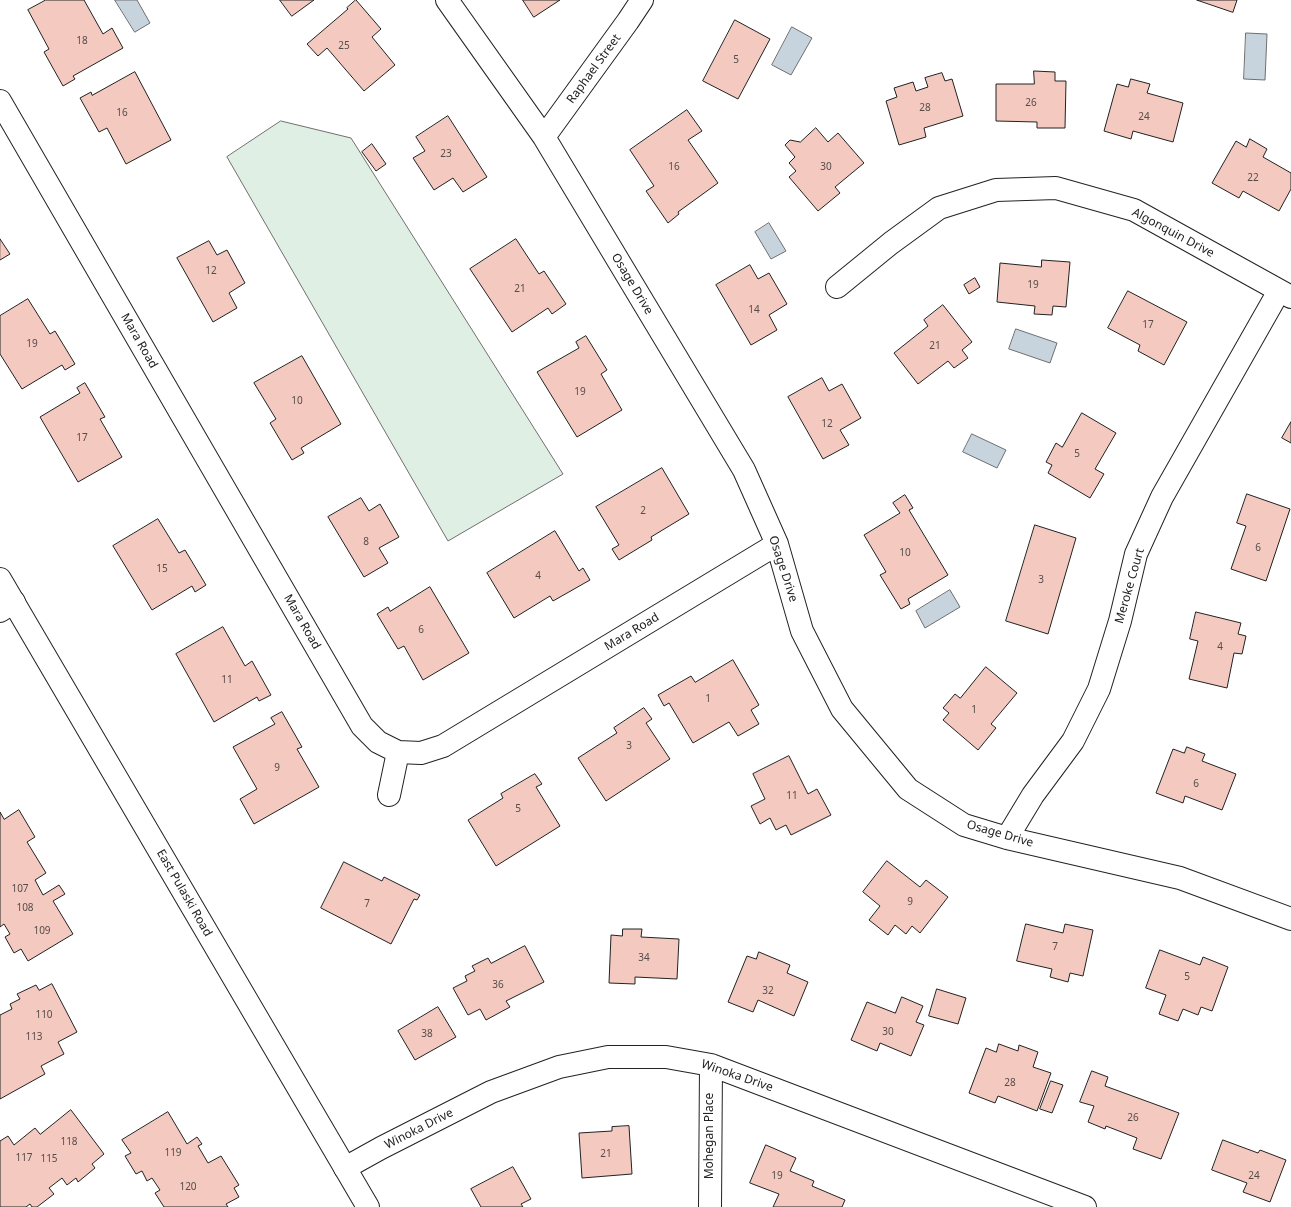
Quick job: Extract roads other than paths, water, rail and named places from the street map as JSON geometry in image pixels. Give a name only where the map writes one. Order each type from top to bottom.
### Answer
[{"type":"street","name":"Osage Drive","points":[[447,0],[544,137],[744,470],[777,544],[802,631],[842,709],[908,789],[964,825],[1007,838],[1180,878],[1291,918]]},
{"type":"street","name":"Raphael Street","points":[[544,137],[642,0]]},
{"type":"street","name":"Mara Road","points":[[0,101],[362,726],[378,742],[398,752],[421,753],[442,746],[777,544]]},
{"type":"street","name":"Algonquin Drive","points":[[837,286],[938,208],[996,190],[1056,188],[1134,210],[1285,294]]},
{"type":"street","name":"Meroke Court","points":[[1007,838],[1033,795],[1073,741],[1099,689],[1120,621],[1136,554],[1162,497],[1285,294]]},
{"type":"street","name":"East Pulaski Road","points":[[0,579],[7,607],[368,1207]]},
{"type":"street","points":[[389,795],[398,752]]},
{"type":"street","name":"Winoka Drive","points":[[345,1168],[491,1092],[559,1067],[608,1057],[666,1057],[710,1065],[1085,1207]]},
{"type":"street","name":"Mohegan Place","points":[[710,1065],[710,1207]]}]
